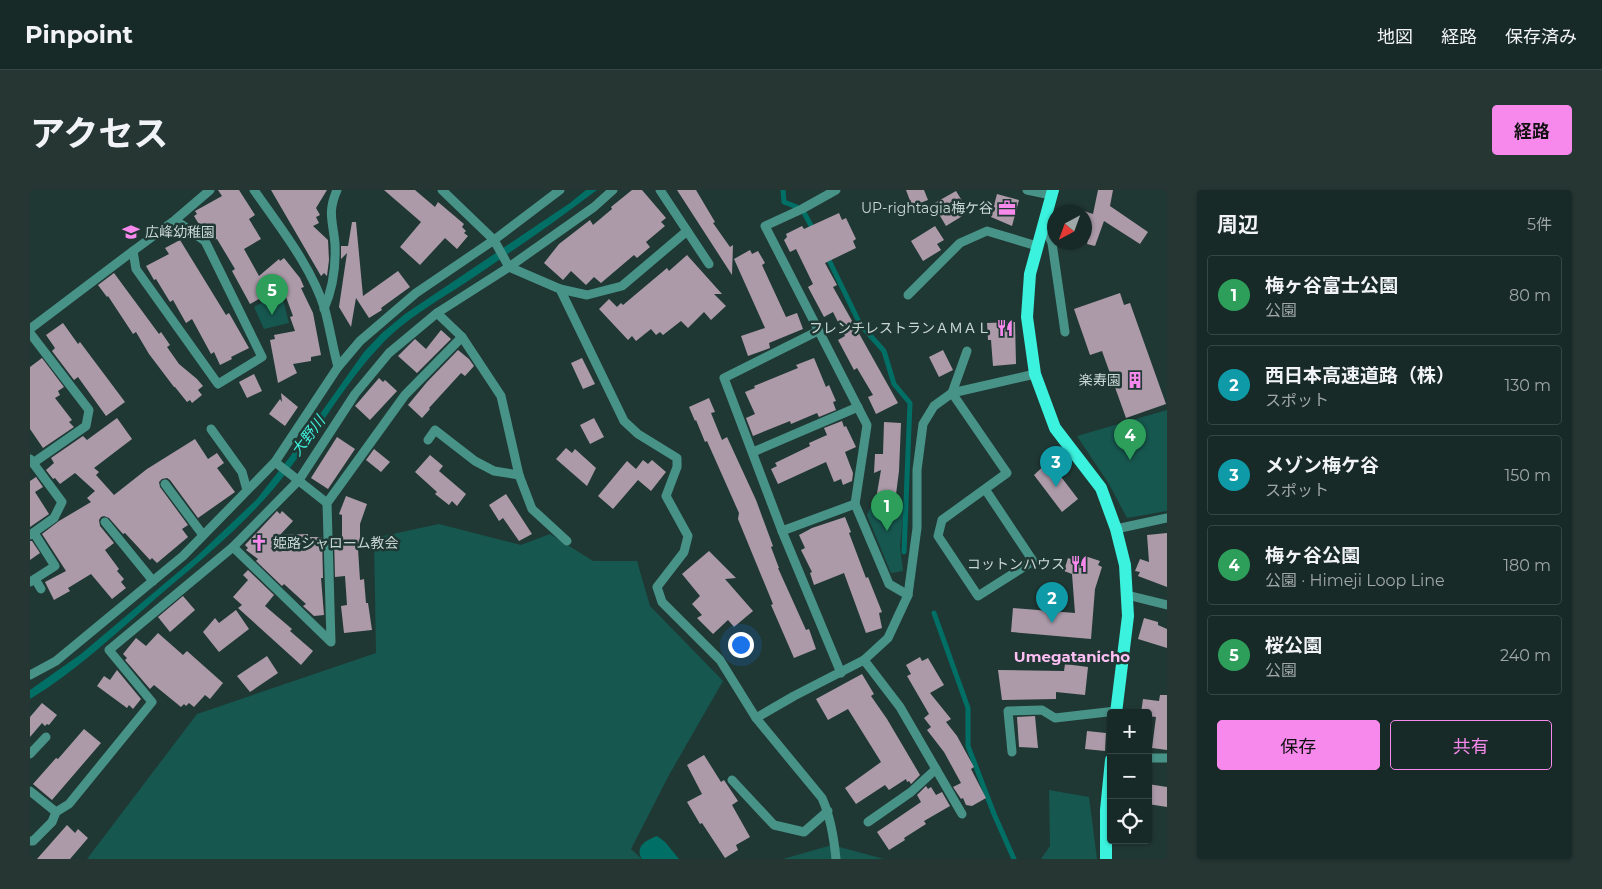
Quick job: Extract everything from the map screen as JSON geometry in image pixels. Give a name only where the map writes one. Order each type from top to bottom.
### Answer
[{"type":"main road","points":[[1052,192],[1042,223],[1030,274],[1027,316],[1035,374],[1055,428],[1101,488],[1116,529],[1125,565],[1128,616],[1116,709]]},
{"type":"main road","points":[[1106,859],[1107,799]]},
{"type":"street","points":[[41,589],[32,581],[54,566],[32,534],[54,518],[62,502],[32,460],[86,426],[89,410],[30,331],[175,220],[210,190]]},
{"type":"street","points":[[254,190],[300,256],[324,309],[338,367]]},
{"type":"street","points":[[324,309],[332,291],[335,266],[335,243],[330,215],[337,190]]},
{"type":"street","points":[[442,190],[494,240],[509,267],[560,289],[587,295],[622,286],[687,231]]},
{"type":"street","points":[[30,675],[56,661],[184,556],[275,462],[338,367],[360,341],[416,293],[494,240],[560,190]]},
{"type":"street","points":[[30,841],[33,841],[52,822],[56,812],[69,804],[152,702],[109,650],[233,547],[299,480],[355,394],[388,353],[437,313],[509,267],[594,207],[613,190]]},
{"type":"street","points":[[660,190],[709,264]]},
{"type":"street","points":[[836,190],[802,209],[765,226],[867,425],[855,504],[889,584],[908,595]]},
{"type":"street","points":[[1027,190],[1052,192]]},
{"type":"street","points":[[133,251],[136,269],[218,384],[262,357],[205,240],[175,220]]},
{"type":"street","points":[[1042,223],[1052,243],[1065,332]]},
{"type":"street","points":[[908,295],[960,243],[987,231],[1037,246]]},
{"type":"street","points":[[560,289],[624,420],[638,434],[677,458],[677,467],[666,496],[688,536],[684,552],[657,587],[662,602],[720,660],[756,718],[822,798],[828,811],[836,859]]},
{"type":"street","points":[[437,313],[462,337],[501,396],[519,475],[532,509],[567,541]]},
{"type":"street","points":[[818,331],[724,378],[782,531],[841,673]]},
{"type":"street","points":[[233,547],[331,642],[327,503],[405,395],[462,337]]},
{"type":"street","points":[[952,393],[967,351]]},
{"type":"street","points":[[756,718],[864,660],[888,638],[908,595],[917,528],[917,470],[923,424],[934,406],[952,393],[1035,374]]},
{"type":"street","points":[[952,393],[1007,473],[942,520],[938,536],[978,596],[1033,560],[985,489]]},
{"type":"street","points":[[753,452],[858,407]]},
{"type":"street","points":[[210,429],[242,472],[247,490]]},
{"type":"street","points":[[428,440],[435,430],[475,460],[494,471],[519,475]]},
{"type":"street","points":[[275,462],[327,503]]},
{"type":"street","points":[[165,484],[203,535]]},
{"type":"street","points":[[782,531],[855,504]]},
{"type":"street","points":[[1116,529],[1167,518]]},
{"type":"street","points":[[105,522],[153,581]]},
{"type":"street","points":[[1127,595],[1167,605]]},
{"type":"street","points":[[864,660],[900,707],[962,814]]},
{"type":"street","points":[[1012,752],[1008,711],[1042,710],[1055,718],[1107,713]]},
{"type":"street","points":[[30,754],[46,737]]},
{"type":"street","points":[[1152,758],[1167,758]]},
{"type":"street","points":[[868,822],[911,792],[936,769]]},
{"type":"street","points":[[732,780],[774,825],[804,832],[828,811]]},
{"type":"street","points":[[30,791],[56,812]]},
{"type":"green space","points":[[281,292],[289,323],[264,329],[254,307]]},
{"type":"green space","points":[[1167,410],[1167,511],[1127,518],[1109,484],[1077,436]]},
{"type":"green space","points":[[871,506],[904,506],[900,547],[903,571],[891,573],[867,515]]},
{"type":"green space","points":[[439,524],[521,545],[550,534],[593,561],[637,561],[650,606],[723,681],[669,775],[631,849],[642,859],[87,859],[197,714],[376,653],[374,538]]},
{"type":"green space","points":[[1049,790],[1089,797],[1097,859],[1041,859],[1050,846]]},
{"type":"green space","points":[[832,845],[884,859],[783,859]]},
{"type":"water","name":"大野川","points":[[586,190],[597,190],[519,246],[401,326],[391,335],[352,379],[289,470],[247,518],[94,652],[63,677],[30,699],[30,690],[81,654],[196,557],[257,499],[289,458],[364,352],[382,333],[405,314],[570,203]]},
{"type":"water","points":[[657,836],[665,842],[679,859],[642,859],[640,854],[641,847]]},
{"type":"building","points":[[218,190],[239,190],[255,215],[249,219],[261,239],[244,249],[259,276],[279,259],[280,261],[284,258],[300,278],[304,287],[301,288],[313,313],[321,355],[311,357],[311,361],[293,364],[297,373],[278,383],[270,340],[275,339],[274,335],[295,331],[290,317],[293,316],[282,286],[250,304],[232,271],[235,269],[217,239],[214,240],[205,223],[200,226],[194,216],[197,214],[195,211],[222,196]]},
{"type":"building","points":[[271,190],[327,190],[316,208],[320,215],[316,217],[319,223],[313,226],[328,240],[329,260],[327,276],[324,273],[321,276]]},
{"type":"building","points":[[384,190],[415,190],[435,207],[438,202],[464,224],[462,227],[466,231],[464,233],[468,236],[457,249],[445,238],[420,265],[400,247],[421,222]]},
{"type":"building","points":[[632,190],[642,190],[666,218],[661,222],[665,226],[646,242],[650,247],[637,258],[634,255],[601,283],[594,277],[586,285],[571,271],[563,280],[544,263],[559,244],[590,220],[593,225]]},
{"type":"building","points":[[677,190],[696,190],[715,222],[713,223],[730,247],[733,245],[732,275]]},
{"type":"building","points":[[906,190],[924,190],[928,200],[912,206]]},
{"type":"building","points":[[1098,190],[1113,190],[1110,206],[1148,232],[1140,244],[1104,221],[1095,246],[1092,245],[1093,214]]},
{"type":"building","points":[[956,191],[964,204],[959,206],[964,215],[946,226],[933,204]]},
{"type":"building","points":[[997,194],[1019,200],[1012,226],[991,217]]},
{"type":"building","points":[[839,213],[842,220],[846,218],[856,239],[853,241],[856,248],[825,263],[837,285],[833,287],[898,403],[876,414],[868,397],[873,395],[857,368],[854,370],[838,340],[845,336],[833,312],[824,317],[808,287],[813,284],[796,249],[790,252],[784,240],[787,237],[786,234],[802,226],[804,229]]},
{"type":"building","points":[[352,222],[356,222],[363,296],[398,271],[410,287],[369,318],[356,298],[351,327],[339,307],[347,253],[341,259],[341,246],[348,246]]},
{"type":"building","points":[[935,226],[944,240],[937,244],[941,250],[923,261],[911,241]]},
{"type":"building","points":[[180,240],[226,315],[229,313],[249,348],[220,365],[214,352],[211,354],[192,319],[186,323],[173,300],[170,302],[146,266],[169,254],[165,248]]},
{"type":"building","points":[[750,250],[752,254],[758,251],[765,263],[762,265],[786,317],[797,313],[803,329],[769,343],[770,348],[748,356],[741,336],[765,328],[734,259]]},
{"type":"building","points":[[687,255],[722,294],[714,294],[726,306],[711,320],[704,312],[688,328],[681,321],[663,335],[660,332],[656,335],[651,329],[636,341],[632,336],[628,340],[599,309],[609,299],[617,307],[621,303],[623,305],[667,268],[669,271]]},
{"type":"building","points":[[114,273],[159,334],[161,332],[170,345],[167,347],[179,364],[203,386],[198,390],[202,395],[192,403],[190,400],[187,402],[174,387],[149,354],[136,332],[133,334],[108,296],[98,285]]},
{"type":"building","name":"楽寿園","points":[[1120,293],[1124,305],[1130,303],[1166,404],[1126,418],[1102,351],[1090,355],[1074,309]]},
{"type":"building","points":[[1015,322],[1016,364],[993,366],[991,340],[988,340],[987,323]]},
{"type":"building","points":[[63,323],[78,344],[80,342],[125,402],[106,416],[78,377],[74,380],[52,351],[55,348],[46,335]]},
{"type":"building","points":[[441,330],[451,339],[417,373],[398,356],[415,339],[426,349]]},
{"type":"building","points":[[458,350],[474,366],[465,376],[461,373],[422,418],[408,405]]},
{"type":"building","points":[[943,350],[953,370],[939,377],[929,357]]},
{"type":"building","points":[[42,358],[64,387],[58,391],[60,395],[55,398],[72,420],[69,422],[74,427],[43,448],[30,429],[30,367]]},
{"type":"building","points":[[582,358],[595,384],[583,389],[571,363]]},
{"type":"building","points":[[814,358],[826,387],[829,385],[836,401],[833,402],[836,410],[819,417],[817,413],[791,424],[790,421],[753,436],[746,418],[755,414],[745,392],[755,388],[754,386],[798,368],[796,365]]},
{"type":"building","points":[[254,374],[262,391],[247,398],[239,382]]},
{"type":"building","points":[[379,378],[383,382],[385,380],[397,391],[370,420],[355,406]]},
{"type":"building","points":[[281,393],[298,407],[285,426],[269,414],[280,399],[282,402]]},
{"type":"building","points":[[709,398],[715,412],[711,413],[722,440],[727,437],[756,500],[773,546],[771,547],[778,568],[806,630],[809,629],[816,649],[794,658],[771,605],[773,604],[738,519],[739,513],[707,441],[705,442],[689,407]]},
{"type":"building","points":[[117,418],[132,439],[94,468],[99,472],[96,475],[114,495],[147,469],[195,439],[208,459],[217,453],[224,463],[217,468],[235,492],[198,518],[170,480],[167,478],[162,479],[159,482],[160,487],[188,525],[182,529],[188,537],[157,563],[152,558],[150,560],[109,518],[101,517],[99,520],[100,526],[114,543],[105,550],[119,569],[117,571],[124,579],[121,582],[126,588],[112,599],[91,574],[68,588],[70,591],[54,600],[45,582],[66,571],[42,534],[59,521],[91,502],[87,498],[95,491],[75,473],[60,484],[46,470],[54,463],[51,458],[83,436],[87,440]]},
{"type":"building","points":[[594,418],[604,437],[590,444],[580,425]]},
{"type":"building","points":[[842,421],[856,447],[845,452],[853,473],[852,481],[843,485],[841,479],[834,482],[826,462],[778,484],[771,469],[777,466],[775,463],[810,446],[809,443],[827,435],[824,428]]},
{"type":"building","points":[[884,422],[901,423],[899,471],[895,502],[876,499],[881,470],[874,473],[875,454],[883,454]]},
{"type":"building","points":[[337,437],[355,449],[328,489],[311,478]]},
{"type":"building","points":[[566,448],[572,453],[575,449],[596,468],[587,486],[556,459]]},
{"type":"building","points":[[374,449],[390,462],[381,472],[366,460]]},
{"type":"building","points":[[430,455],[443,466],[439,471],[466,494],[457,506],[452,501],[449,505],[435,494],[437,492],[415,472]]},
{"type":"building","points":[[643,460],[648,464],[652,460],[666,472],[651,491],[638,480],[613,509],[598,496],[627,461],[636,469]]},
{"type":"building","points":[[1049,461],[1078,499],[1062,512],[1034,475]]},
{"type":"building","points":[[36,477],[43,487],[35,492],[49,514],[30,527],[30,481]]},
{"type":"building","points":[[506,494],[532,534],[519,541],[503,518],[499,521],[489,505]]},
{"type":"building","points":[[346,496],[367,504],[360,524],[360,549],[358,549],[360,580],[364,579],[366,603],[368,603],[372,630],[344,633],[341,606],[347,605],[345,576],[335,577],[334,537],[342,536],[342,515],[339,514]]},
{"type":"building","points":[[277,511],[280,514],[282,511],[293,521],[280,535],[308,534],[308,537],[322,537],[323,578],[321,578],[324,615],[314,616],[303,606],[306,604],[284,584],[282,586],[256,561],[258,559],[246,550],[248,548],[245,545]]},
{"type":"building","points":[[845,517],[866,578],[868,577],[882,612],[879,613],[882,628],[866,633],[844,573],[814,585],[810,573],[812,572],[801,550],[805,548],[799,535],[812,528]]},
{"type":"building","points":[[1167,533],[1167,587],[1138,576],[1140,572],[1135,571],[1140,559],[1149,562],[1147,535]]},
{"type":"building","points":[[30,541],[32,541],[40,553],[30,560]]},
{"type":"building","points":[[709,551],[736,578],[725,579],[753,611],[734,627],[728,620],[713,634],[697,618],[702,615],[692,604],[700,596],[682,574]]},
{"type":"building","points":[[1085,556],[1100,561],[1098,565],[1102,567],[1095,589],[1091,639],[1011,632],[1013,608],[1075,613],[1072,574],[1064,571],[1068,558],[1082,563]]},
{"type":"building","points":[[248,570],[274,595],[265,606],[292,629],[290,631],[313,651],[301,665],[238,608],[242,605],[233,597],[248,580],[243,575]]},
{"type":"building","points":[[183,596],[195,610],[170,632],[158,617]]},
{"type":"building","points":[[236,610],[249,629],[219,652],[203,632],[215,618],[219,623]]},
{"type":"building","points":[[1144,618],[1158,622],[1158,625],[1167,629],[1167,648],[1138,639]]},
{"type":"building","points":[[158,633],[183,655],[187,651],[223,683],[210,699],[205,695],[194,707],[189,703],[181,707],[154,685],[150,689],[125,660],[127,658],[123,654],[136,638],[146,646]]},
{"type":"building","points":[[267,656],[278,673],[250,692],[237,676]]},
{"type":"building","points":[[920,657],[922,661],[928,658],[944,685],[930,693],[951,719],[946,722],[957,736],[974,767],[971,769],[986,798],[972,806],[966,805],[963,798],[961,799],[953,787],[961,783],[944,752],[927,730],[931,727],[924,718],[929,714],[907,676],[911,674],[906,665]]},
{"type":"building","points":[[1065,664],[1088,667],[1085,695],[1056,692],[1056,699],[1002,700],[998,670],[1064,671]]},
{"type":"building","points":[[117,670],[141,699],[133,709],[129,705],[127,708],[97,686],[104,676],[110,680]]},
{"type":"building","points":[[862,674],[874,694],[871,696],[920,775],[911,784],[906,779],[889,790],[885,785],[856,804],[845,788],[881,762],[848,709],[828,720],[816,699]]},
{"type":"building","points":[[1160,695],[1167,695],[1167,750],[1152,748],[1156,717],[1152,716],[1152,709],[1142,709],[1143,699],[1159,701]]},
{"type":"building","points":[[42,703],[57,715],[49,725],[45,726],[42,723],[30,737],[30,717]]},
{"type":"building","points":[[1035,716],[1038,748],[1019,747],[1017,717]]},
{"type":"building","points":[[84,729],[101,743],[52,800],[33,784]]},
{"type":"building","points":[[1087,731],[1106,733],[1105,751],[1085,749]]},
{"type":"building","points":[[704,755],[721,782],[724,780],[738,801],[732,805],[750,837],[736,845],[738,850],[725,858],[702,823],[700,824],[687,802],[702,794],[687,765]]},
{"type":"building","points":[[1152,785],[1167,787],[1167,807],[1152,805]]},
{"type":"building","points":[[926,786],[928,789],[931,787],[936,795],[942,792],[950,806],[924,821],[926,824],[889,850],[877,832],[921,802],[917,795]]},
{"type":"building","points":[[67,825],[75,833],[78,829],[88,838],[70,859],[37,859]]},
{"type":"waterway","points":[[783,190],[784,202],[802,209],[814,231]]},
{"type":"waterway","points":[[827,256],[860,324],[884,351],[894,384],[910,403],[904,552]]},
{"type":"waterway","points":[[934,613],[968,708],[968,746],[994,814],[1014,859]]},
{"type":"place","name":"UP-rightagia梅ケ谷","points":[[1007,208]]},
{"type":"place","name":"広峰幼稚園","points":[[131,232]]},
{"type":"place","name":"桜公園","points":[[272,315]]},
{"type":"place","name":"フレンチレストランＡＭＡＬ","points":[[1005,328]]},
{"type":"place","name":"楽寿園","points":[[1135,380]]},
{"type":"place","name":"梅ヶ谷公園","points":[[1130,460]]},
{"type":"place","name":"メゾン梅ケ谷","points":[[1056,487]]},
{"type":"place","name":"梅ヶ谷富士公園","points":[[887,531]]},
{"type":"place","name":"姫路シャローム教会","points":[[259,543]]},
{"type":"place","name":"コットンハウス","points":[[1079,564]]},
{"type":"place","name":"西日本高速道路（株）","points":[[1052,623]]},
{"type":"district","name":"Umegatanicho","points":[[1072,657]]}]
